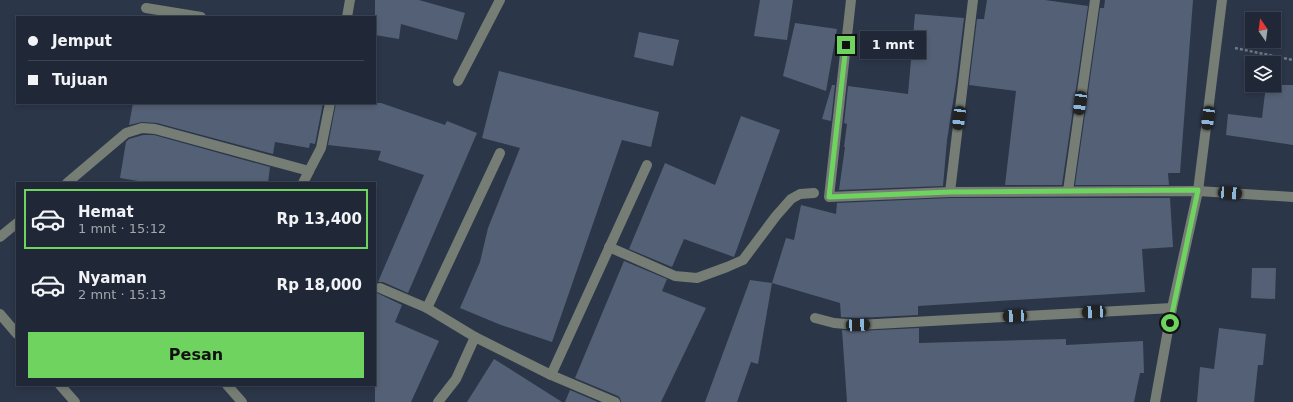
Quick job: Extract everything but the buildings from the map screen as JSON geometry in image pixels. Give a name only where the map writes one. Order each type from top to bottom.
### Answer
[{"type":"street","points":[[346,16],[350,0]]},
{"type":"street","points":[[458,81],[500,0]]},
{"type":"street","points":[[851,0],[829,197],[950,192],[1198,190],[1293,197]]},
{"type":"street","points":[[950,192],[973,0]]},
{"type":"street","points":[[1068,191],[1095,0]]},
{"type":"street","points":[[1156,402],[1172,308],[1198,190],[1222,0]]},
{"type":"street","points":[[146,8],[195,16]]},
{"type":"street","points":[[304,182],[321,148],[330,104]]},
{"type":"street","points":[[68,182],[126,133],[142,128],[155,129],[309,171]]},
{"type":"street","points":[[427,308],[500,153]]},
{"type":"street","points":[[550,374],[647,165]]},
{"type":"street","points":[[610,247],[675,276],[697,278],[742,260],[791,198],[800,194],[814,193]]},
{"type":"street","points":[[0,237],[16,224]]},
{"type":"street","points":[[380,288],[427,308],[475,337],[550,374],[615,402]]},
{"type":"street","points":[[815,318],[834,323],[858,325],[1172,308]]},
{"type":"street","points":[[0,314],[16,333]]},
{"type":"street","points":[[438,402],[456,380],[475,337]]},
{"type":"street","points":[[61,386],[75,402]]},
{"type":"street","points":[[228,386],[242,402]]},
{"type":"path","points":[[1217,44],[1293,60]]},
{"type":"route","points":[[846,45],[829,197],[950,192],[1198,190],[1170,323]]}]
